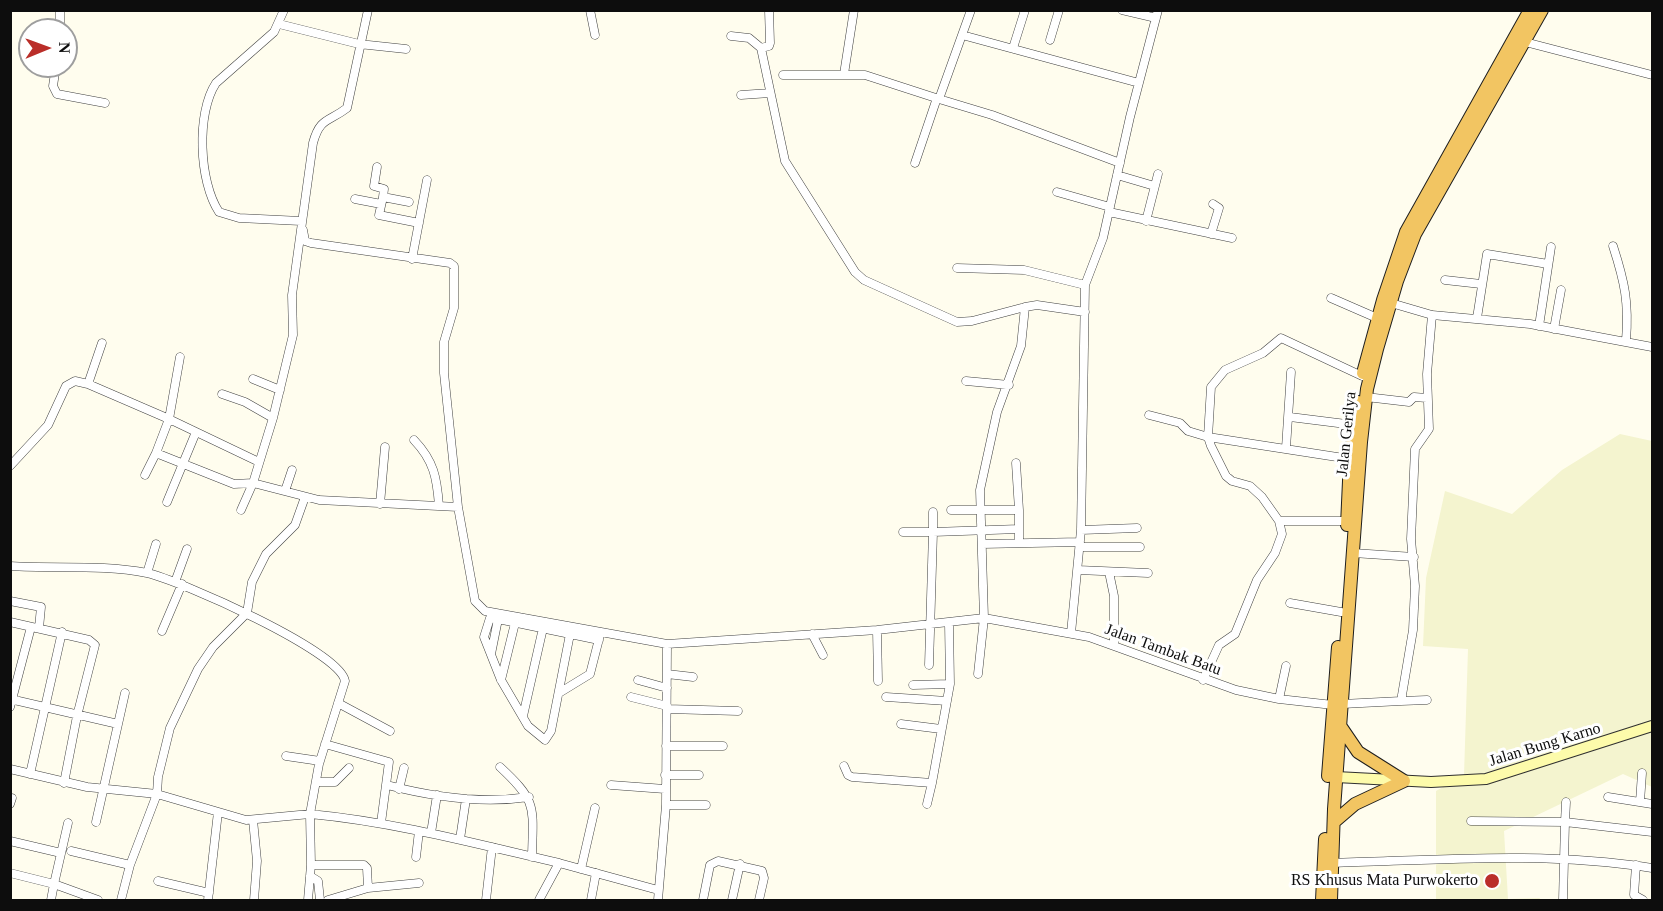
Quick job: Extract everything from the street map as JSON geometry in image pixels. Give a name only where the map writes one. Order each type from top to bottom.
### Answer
[{"type":"highway","name":"Jalan Gerilya","points":[[1322,900],[1353,553],[1357,441],[1366,397],[1391,303],[1415,234],[1530,10]]},
{"type":"highway","name":"Jalan Gerilya","points":[[1331,900],[1334,822],[1330,809],[1341,727],[1338,704],[1341,612],[1350,459],[1357,441],[1354,425],[1362,376],[1377,318],[1406,232],[1525,42],[1542,10]]},
{"type":"highway","points":[[1341,727],[1358,752],[1404,781]]},
{"type":"highway","points":[[1334,822],[1355,804],[1404,781]]},
{"type":"main road","name":"Jalan Bung Karno","points":[[1336,777],[1404,781],[1486,779],[1653,726]]},
{"type":"street","points":[[284,10],[279,24],[263,43],[216,83],[210,91],[205,104],[203,132],[207,189],[219,212],[226,216],[301,221]]},
{"type":"street","points":[[241,510],[253,483],[273,418],[293,335],[292,296],[301,221],[316,133],[325,118],[347,108],[368,10]]},
{"type":"street","points":[[590,10],[595,35]]},
{"type":"street","points":[[769,10],[764,48],[770,93],[785,161],[855,272],[873,287],[957,322],[972,321],[1037,305],[1085,311]]},
{"type":"street","points":[[844,74],[854,10]]},
{"type":"street","points":[[915,163],[971,10]]},
{"type":"street","points":[[1012,48],[1025,10]]},
{"type":"street","points":[[1050,40],[1059,10]]},
{"type":"street","points":[[1071,633],[1081,530],[1085,285],[1103,238],[1157,14],[1122,10]]},
{"type":"street","points":[[279,24],[359,44],[406,49]]},
{"type":"street","points":[[963,35],[1139,83]]},
{"type":"street","points":[[731,36],[748,38],[764,48]]},
{"type":"street","points":[[1525,42],[1653,75]]},
{"type":"street","points":[[783,75],[865,75],[992,115],[1120,163]]},
{"type":"street","points":[[54,78],[53,86],[57,94],[105,104]]},
{"type":"street","points":[[741,95],[770,93]]},
{"type":"street","points":[[377,167],[374,186],[384,189],[379,215],[419,223]]},
{"type":"street","points":[[1146,221],[1158,174]]},
{"type":"street","points":[[1117,175],[1151,185]]},
{"type":"street","points":[[412,259],[427,180]]},
{"type":"street","points":[[1057,192],[1146,221],[1232,238]]},
{"type":"street","points":[[356,199],[409,202]]},
{"type":"street","points":[[1211,234],[1219,208],[1213,204]]},
{"type":"street","points":[[301,221],[307,242],[450,263],[454,266],[454,308],[444,342],[446,407],[473,596],[478,606],[485,611],[600,637]]},
{"type":"street","points":[[1613,246],[1624,281],[1628,307],[1626,341]]},
{"type":"street","points":[[1539,326],[1551,247]]},
{"type":"street","points":[[1477,318],[1485,258],[1490,253],[1548,264]]},
{"type":"street","points":[[957,268],[1024,270],[1085,285]]},
{"type":"street","points":[[1445,280],[1481,284]]},
{"type":"street","points":[[1554,329],[1561,290]]},
{"type":"street","points":[[1331,298],[1377,318]]},
{"type":"street","points":[[1391,303],[1432,315],[1539,326],[1653,347]]},
{"type":"street","points":[[978,674],[984,618],[980,485],[998,412],[1021,346],[1025,307]]},
{"type":"street","points":[[1401,700],[1413,630],[1412,539],[1415,449],[1429,429],[1427,398],[1432,315]]},
{"type":"street","points":[[1203,680],[1221,642],[1232,638],[1235,634],[1257,580],[1275,553],[1282,534],[1279,521],[1254,490],[1246,483],[1232,481],[1226,476],[1208,437],[1209,400],[1216,379],[1226,370],[1263,353],[1281,338],[1362,376]]},
{"type":"street","points":[[88,384],[102,343]]},
{"type":"street","points":[[145,475],[169,419],[180,357]]},
{"type":"street","points":[[1286,448],[1290,417],[1291,372]]},
{"type":"street","points":[[253,379],[280,390]]},
{"type":"street","points":[[966,381],[1009,385]]},
{"type":"street","points":[[10,466],[48,425],[69,383],[88,384],[259,462]]},
{"type":"street","points":[[222,394],[244,402],[273,418]]},
{"type":"street","points":[[1366,397],[1409,402],[1414,398],[1427,398]]},
{"type":"street","points":[[1149,415],[1176,422],[1188,431],[1208,437],[1350,459]]},
{"type":"street","points":[[1290,417],[1354,425]]},
{"type":"street","points":[[167,502],[196,432]]},
{"type":"street","points":[[414,440],[429,457],[436,472],[439,506]]},
{"type":"street","points":[[380,504],[385,447]]},
{"type":"street","points":[[156,453],[234,484],[253,483],[336,503],[459,507]]},
{"type":"street","points":[[1016,463],[1019,543]]},
{"type":"street","points":[[285,491],[292,470]]},
{"type":"street","points":[[121,900],[130,865],[158,794],[158,777],[170,728],[198,669],[213,647],[247,613],[252,582],[266,555],[295,525],[305,497]]},
{"type":"street","points":[[951,510],[1019,510]]},
{"type":"street","points":[[928,664],[933,513]]},
{"type":"street","points":[[1279,521],[1347,521]]},
{"type":"street","points":[[903,532],[1019,528]]},
{"type":"street","points":[[1081,530],[1137,528]]},
{"type":"street","points":[[982,544],[1019,543],[1140,548]]},
{"type":"street","points":[[147,573],[156,544]]},
{"type":"street","points":[[162,632],[187,549]]},
{"type":"street","points":[[1353,553],[1413,557]]},
{"type":"street","points":[[10,566],[147,573],[178,583],[247,613],[303,644],[342,673],[345,681],[320,761],[310,814],[311,865],[308,900]]},
{"type":"street","points":[[1078,570],[1148,573]]},
{"type":"street","points":[[1109,572],[1114,598],[1114,644]]},
{"type":"street","points":[[10,601],[41,607],[11,702],[118,724]]},
{"type":"street","points":[[1290,603],[1341,612]]},
{"type":"street","name":"Jalan Tambak Batu","points":[[600,637],[667,644],[877,630],[984,618],[1071,633],[1114,644],[1203,680],[1279,699],[1338,704],[1427,700]]},
{"type":"street","points":[[570,634],[548,738],[536,735],[528,726],[501,680],[491,654],[498,619],[570,634],[600,637]]},
{"type":"street","points":[[10,622],[62,632],[89,640],[95,645],[77,716],[64,783]]},
{"type":"street","points":[[501,680],[515,623]]},
{"type":"street","points":[[927,804],[950,684],[949,623]]},
{"type":"street","points":[[523,716],[543,628]]},
{"type":"street","points":[[877,630],[878,681]]},
{"type":"street","points":[[30,774],[62,632]]},
{"type":"street","points":[[812,634],[823,655]]},
{"type":"street","points":[[559,693],[590,674],[600,637]]},
{"type":"street","points":[[658,900],[666,805],[667,644]]},
{"type":"street","points":[[1279,699],[1286,666]]},
{"type":"street","points":[[667,674],[693,677]]},
{"type":"street","points":[[638,680],[667,688]]},
{"type":"street","points":[[913,685],[950,684]]},
{"type":"street","points":[[96,822],[125,693]]},
{"type":"street","points":[[631,697],[667,707],[738,711]]},
{"type":"street","points":[[886,697],[947,701]]},
{"type":"street","points":[[338,703],[390,731]]},
{"type":"street","points":[[901,724],[941,729]]},
{"type":"street","points":[[325,744],[387,761],[387,785],[381,823]]},
{"type":"street","points":[[666,746],[723,746]]},
{"type":"street","points":[[286,756],[320,761]]},
{"type":"street","points":[[844,766],[848,775],[852,777],[932,783]]},
{"type":"street","points":[[500,767],[529,797],[533,810],[532,857]]},
{"type":"street","points":[[316,782],[335,782],[349,768]]},
{"type":"street","points":[[399,789],[404,768]]},
{"type":"street","points":[[10,769],[64,783],[158,794],[234,818],[254,820],[310,814],[381,823],[460,839],[658,890]]},
{"type":"street","points":[[1640,802],[1642,773]]},
{"type":"street","points":[[665,775],[699,775]]},
{"type":"street","points":[[387,785],[399,789],[466,798],[502,801],[529,797]]},
{"type":"street","points":[[611,785],[665,789]]},
{"type":"street","points":[[431,833],[437,795]]},
{"type":"street","points":[[1608,797],[1653,804]]},
{"type":"street","points":[[460,839],[466,798]]},
{"type":"street","points":[[1563,900],[1566,802]]},
{"type":"street","points":[[666,805],[706,806]]},
{"type":"street","points":[[581,869],[595,808]]},
{"type":"street","points":[[158,881],[209,897],[218,812]]},
{"type":"street","points":[[254,820],[258,861],[254,900]]},
{"type":"street","points":[[1471,821],[1565,822],[1653,832]]},
{"type":"street","points":[[51,900],[68,823]]},
{"type":"street","points":[[416,857],[419,831]]},
{"type":"street","points":[[10,841],[61,853]]},
{"type":"street","points":[[486,900],[492,847]]},
{"type":"street","points":[[70,851],[130,865]]},
{"type":"street","points":[[1332,863],[1463,856],[1564,858],[1653,868]]},
{"type":"street","points":[[703,900],[714,861],[740,864],[762,871],[764,878],[759,900]]},
{"type":"street","points":[[539,900],[559,863]]},
{"type":"street","points":[[732,900],[740,864]]},
{"type":"street","points":[[311,865],[366,866],[368,888]]},
{"type":"street","points":[[1636,865],[1634,895],[1643,900]]},
{"type":"street","points":[[10,873],[54,884],[98,900]]},
{"type":"street","points":[[591,900],[596,873]]},
{"type":"street","points":[[310,876],[318,880],[320,900]]},
{"type":"street","points":[[328,900],[368,888],[419,883]]},
{"type":"green space","points":[[1620,434],[1652,441],[1652,787],[1623,774],[1504,831],[1508,899],[1540,898],[1539,900],[1436,900],[1436,791],[1464,775],[1468,649],[1423,646],[1426,578],[1445,491],[1512,514],[1562,470]]},
{"type":"place","name":"RS Khusus Mata Purwokerto","points":[[1492,881]]}]
